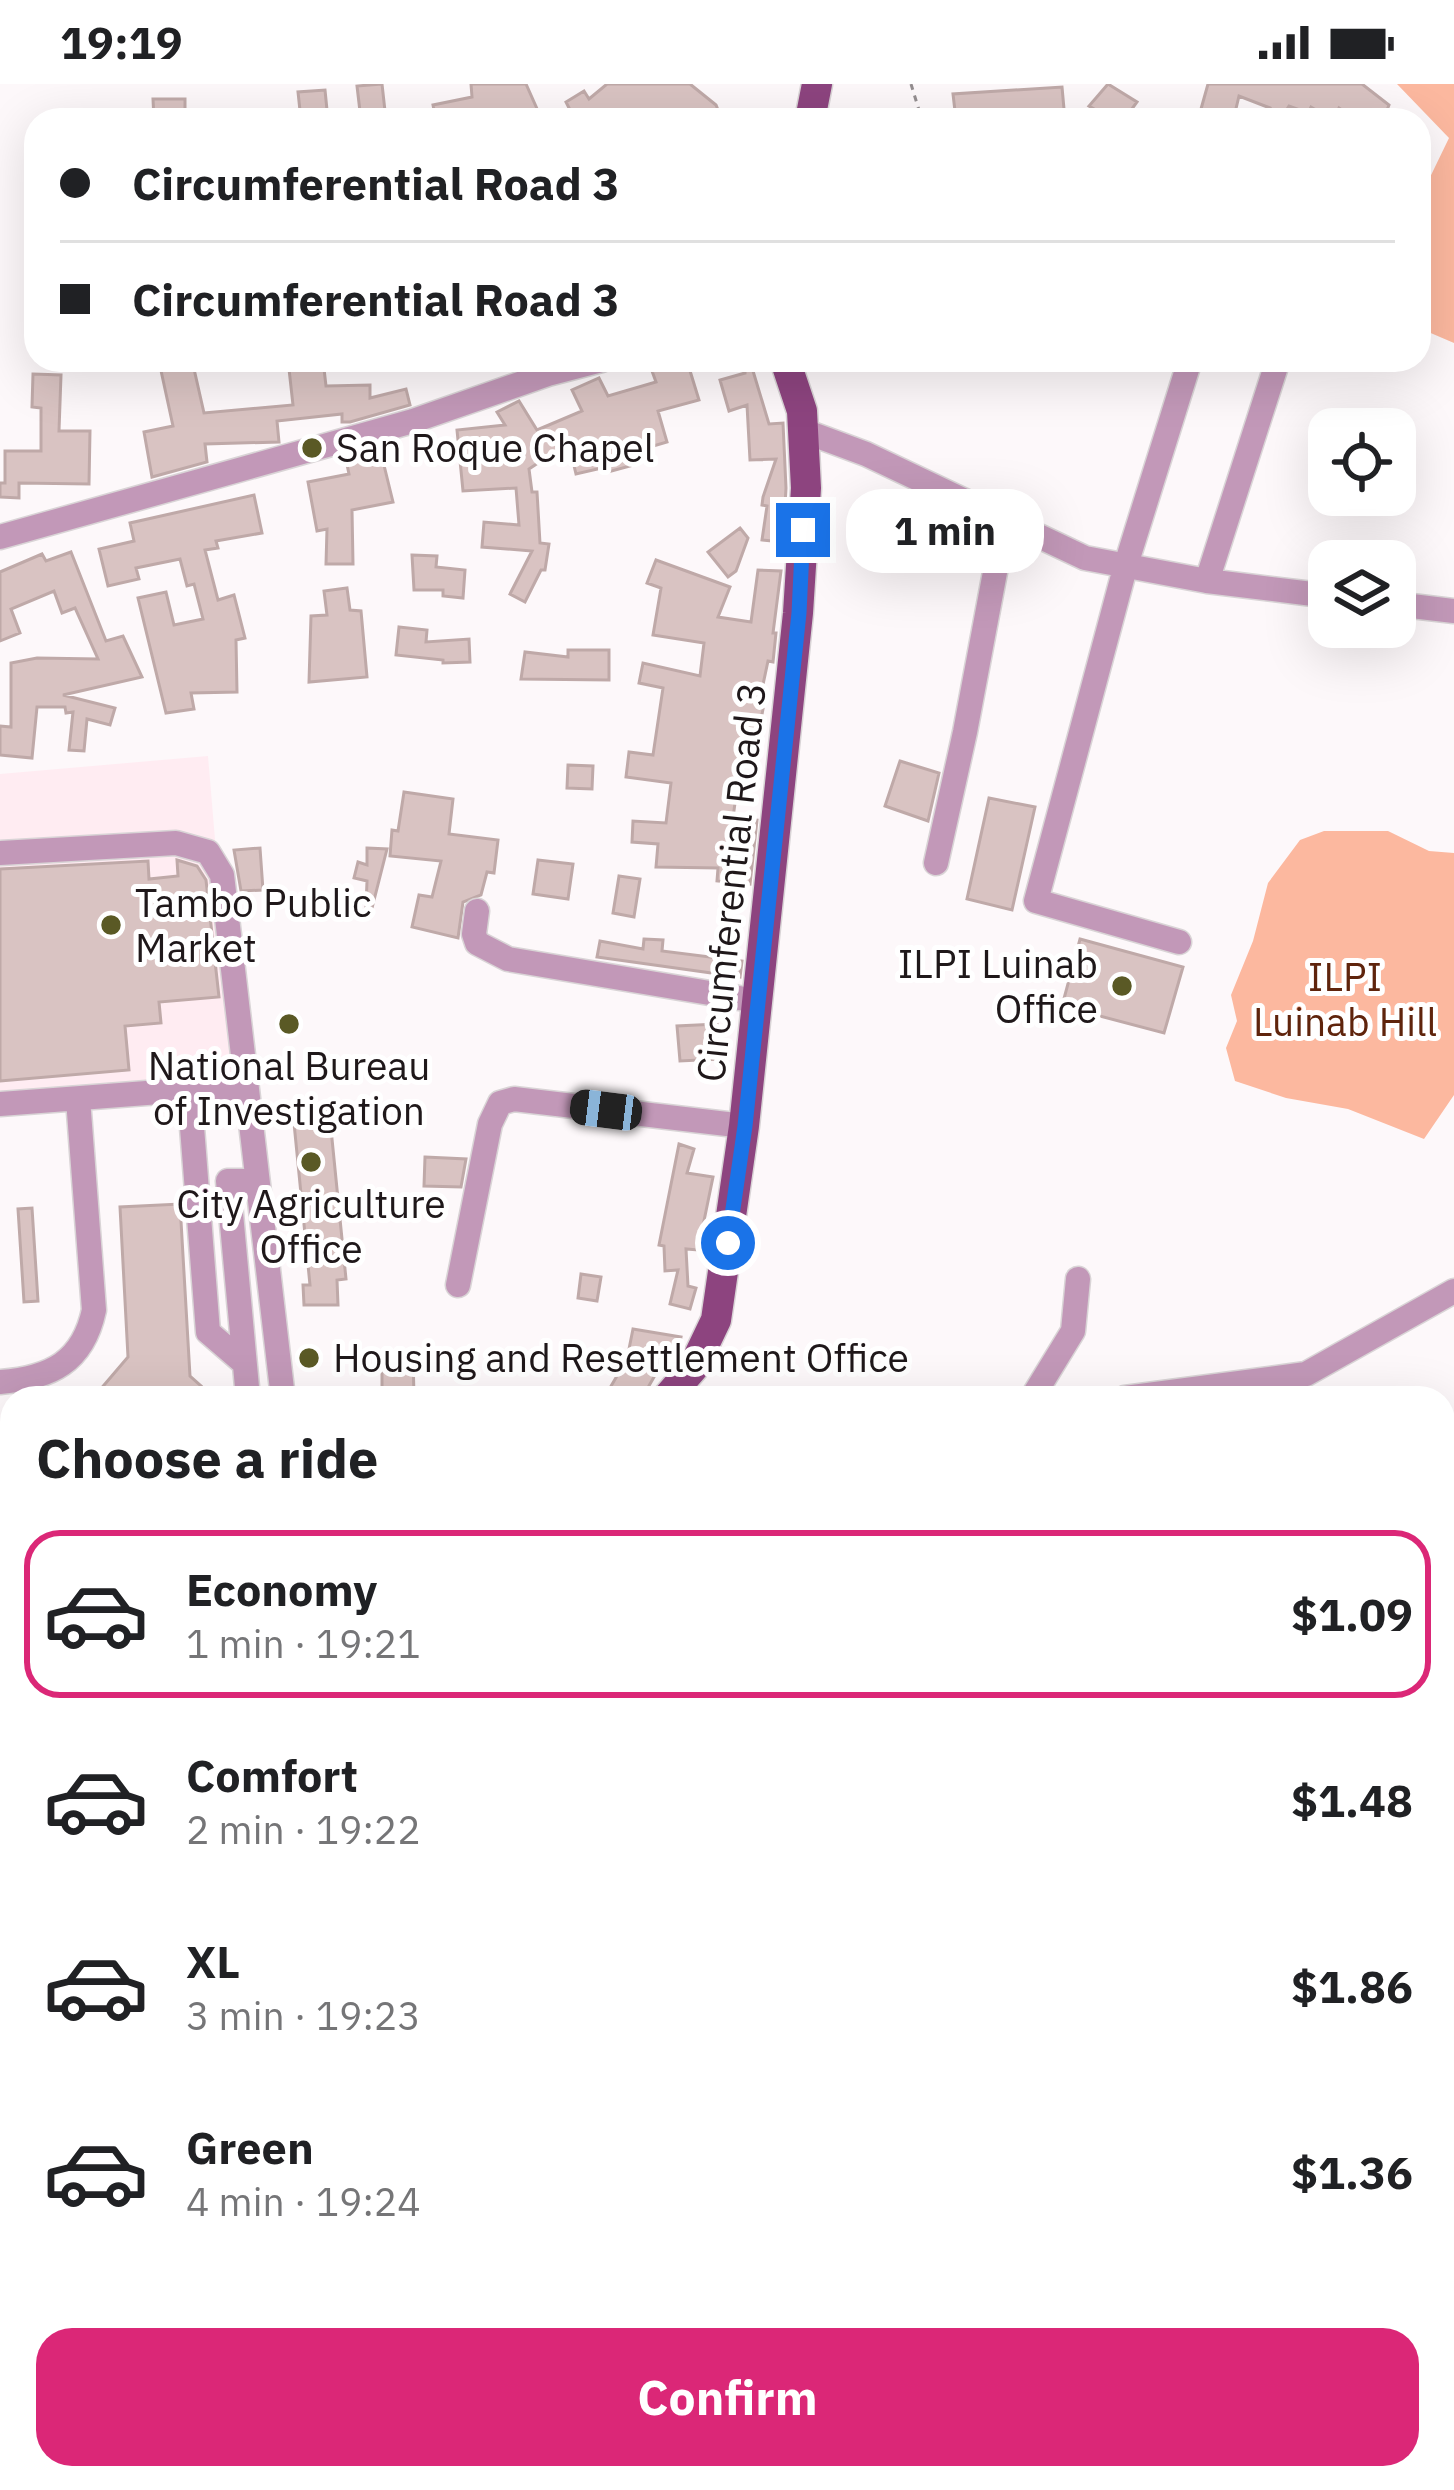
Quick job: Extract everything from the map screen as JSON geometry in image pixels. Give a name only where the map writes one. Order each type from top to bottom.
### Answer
[{"type":"main road","name":"Circumferential Road 3","points":[[685,1386],[716,1320],[745,1126],[799,613],[804,431],[788,372]]},
{"type":"street","points":[[0,538],[413,421],[556,372]]},
{"type":"street","points":[[1179,942],[1036,901],[1125,568],[1186,372]]},
{"type":"street","points":[[1208,581],[1274,372]]},
{"type":"street","points":[[804,431],[866,454],[1053,545],[1125,568],[1308,593]]},
{"type":"street","points":[[936,863],[1005,519]]},
{"type":"street","points":[[1416,606],[1454,611]]},
{"type":"street","points":[[0,853],[176,844],[208,852],[222,874],[282,1386]]},
{"type":"street","points":[[477,911],[477,943],[508,958],[757,1001]]},
{"type":"street","points":[[0,1103],[213,1088],[247,1100]]},
{"type":"street","points":[[189,1089],[208,1332],[244,1363]]},
{"type":"street","points":[[0,1382],[48,1371],[72,1357],[88,1338],[94,1310],[78,1099]]},
{"type":"street","points":[[458,1285],[490,1124],[500,1103],[514,1099],[745,1126]]},
{"type":"street","points":[[228,1181],[247,1386]]},
{"type":"street","points":[[197,1187],[257,1181]]},
{"type":"street","points":[[1039,1386],[1072,1331],[1078,1279]]},
{"type":"street","points":[[1216,1386],[1306,1374],[1454,1291]]},
{"type":"street","points":[[1306,1374],[1314,1386]]},
{"type":"shaded area","name":"Tambo Public Market","points":[[208,756],[235,1076],[0,1096],[0,774]]},
{"type":"green space","points":[[1397,84],[1454,84],[1454,343],[1431,333],[1431,175],[1449,138],[1431,119],[1431,108],[1420,108]]},
{"type":"green space","name":"ILPI Luinab Hill","points":[[1324,831],[1388,831],[1429,851],[1454,853],[1454,1095],[1424,1139],[1348,1109],[1286,1098],[1235,1081],[1226,1048],[1237,1021],[1231,995],[1253,941],[1268,883],[1300,840]]},
{"type":"building","points":[[382,84],[385,108],[360,108],[357,86]]},
{"type":"building","points":[[471,84],[526,84],[537,108],[434,108],[472,97]]},
{"type":"building","points":[[607,84],[690,84],[717,108],[569,108],[566,102],[584,91],[589,99]]},
{"type":"building","points":[[1108,84],[1137,102],[1133,108],[1089,106]]},
{"type":"building","points":[[1208,84],[1362,84],[1389,105],[1270,108],[1239,96],[1236,108],[1201,108]]},
{"type":"building","points":[[1062,87],[1064,108],[955,108],[953,94]]},
{"type":"building","points":[[325,90],[327,108],[300,108],[298,92]]},
{"type":"building","points":[[153,99],[185,99],[185,108],[153,108]]},
{"type":"building","points":[[161,372],[195,372],[204,413],[293,405],[289,372],[324,372],[326,386],[370,385],[370,398],[406,389],[410,405],[350,422],[342,422],[342,414],[277,421],[279,442],[205,444],[207,462],[152,477],[144,432],[173,426]]},
{"type":"building","points":[[652,372],[690,372],[699,400],[658,411],[667,442],[626,454],[630,466],[608,472],[606,467],[576,474],[570,449],[560,453],[559,449],[529,469],[532,492],[537,492],[540,543],[549,544],[545,570],[525,602],[510,594],[532,551],[482,547],[484,522],[519,525],[516,488],[463,491],[457,430],[505,425],[497,412],[519,401],[537,430],[582,411],[572,390],[599,378],[608,396],[656,382]]},
{"type":"building","points":[[753,372],[769,424],[783,423],[783,542],[762,540],[767,506],[762,505],[763,497],[776,459],[750,460],[747,405],[729,411],[720,380]]},
{"type":"building","points":[[33,374],[61,375],[59,431],[90,431],[89,484],[19,483],[19,498],[0,497],[5,451],[41,451],[41,408],[32,407]]},
{"type":"building","points":[[381,453],[393,502],[352,510],[353,564],[326,564],[327,529],[317,531],[308,482],[349,474],[346,460]]},
{"type":"building","points":[[254,495],[262,533],[216,541],[218,548],[205,550],[218,600],[234,595],[245,638],[236,640],[237,692],[191,693],[194,709],[166,713],[138,598],[166,592],[174,625],[203,619],[194,584],[187,586],[180,559],[136,568],[139,579],[108,586],[99,549],[134,541],[130,523]]},
{"type":"building","points":[[740,528],[748,538],[736,571],[728,577],[708,552]]},
{"type":"building","points":[[71,552],[106,641],[123,636],[142,677],[63,695],[115,708],[110,725],[87,719],[84,751],[69,750],[73,712],[66,713],[65,707],[37,707],[32,758],[0,755],[0,726],[11,727],[11,663],[37,658],[98,659],[75,608],[62,613],[54,591],[11,609],[20,633],[0,641],[0,572],[42,554],[46,561]]},
{"type":"building","points":[[412,555],[437,556],[436,567],[465,570],[463,598],[443,596],[443,590],[414,590]]},
{"type":"building","points":[[656,560],[730,587],[718,617],[751,622],[758,570],[781,571],[773,662],[768,661],[758,708],[763,709],[755,753],[742,751],[733,818],[757,820],[750,884],[717,881],[718,868],[656,867],[658,844],[632,842],[633,821],[666,823],[671,783],[626,777],[629,752],[653,755],[663,688],[639,683],[643,663],[700,676],[704,643],[653,635],[661,588],[647,583]]},
{"type":"building","points":[[347,588],[350,610],[361,611],[367,677],[309,682],[311,616],[327,615],[324,591]]},
{"type":"building","points":[[399,627],[427,630],[426,642],[469,639],[470,662],[396,655]]},
{"type":"building","points":[[568,650],[609,650],[609,680],[521,679],[525,652],[568,657]]},
{"type":"building","points":[[900,761],[939,773],[928,821],[885,806]]},
{"type":"building","points":[[568,765],[593,766],[592,789],[567,788]]},
{"type":"building","points":[[404,792],[453,799],[449,834],[498,840],[494,873],[487,872],[481,895],[463,902],[458,938],[412,927],[419,895],[432,897],[441,861],[390,856],[392,830],[398,831]]},
{"type":"building","points":[[989,798],[1035,807],[1012,910],[967,899]]},
{"type":"building","points":[[260,848],[263,890],[241,891],[234,850]]},
{"type":"building","points":[[367,848],[387,849],[372,908],[366,907],[367,881],[354,878],[358,862],[367,865]]},
{"type":"building","points":[[177,860],[197,866],[206,880],[219,997],[159,1002],[161,1023],[125,1026],[129,1070],[0,1081],[0,869],[148,861],[149,879],[178,876]]},
{"type":"building","points":[[538,860],[573,864],[568,899],[533,894]]},
{"type":"building","points":[[619,876],[640,879],[634,917],[613,913]]},
{"type":"building","points":[[644,939],[663,940],[662,951],[742,961],[740,977],[597,957],[600,941],[643,949]]},
{"type":"building","name":"ILPI Luinab Office","points":[[1080,939],[1183,967],[1164,1033],[1062,1006]]},
{"type":"building","points":[[717,1024],[719,1059],[680,1061],[677,1026]]},
{"type":"building","points":[[329,1109],[346,1279],[337,1280],[338,1305],[304,1305],[303,1285],[310,1285],[293,1113]]},
{"type":"building","points":[[679,1144],[694,1149],[687,1173],[713,1177],[698,1250],[686,1249],[688,1286],[696,1288],[690,1309],[670,1304],[678,1270],[665,1271],[664,1246],[659,1245]]},
{"type":"building","points":[[425,1157],[466,1159],[461,1187],[424,1186]]},
{"type":"building","points":[[180,1204],[190,1376],[201,1386],[103,1386],[128,1357],[120,1207]]},
{"type":"building","points":[[32,1208],[38,1301],[24,1302],[18,1209]]},
{"type":"building","points":[[581,1274],[601,1277],[597,1301],[578,1298]]},
{"type":"building","points":[[633,1329],[681,1337],[677,1357],[664,1372],[658,1370],[649,1386],[611,1386],[627,1359]]},
{"type":"building","points":[[413,1355],[414,1386],[382,1386],[382,1356]]},
{"type":"place","name":"San Roque Chapel","points":[[312,448]]},
{"type":"place","name":"Tambo Public Market","points":[[111,925]]},
{"type":"place","name":"ILPI Luinab Office","points":[[1122,986]]},
{"type":"place","name":"National Bureau of Investigation","points":[[289,1024]]},
{"type":"place","name":"City Agriculture Office","points":[[311,1162]]},
{"type":"place","name":"Housing and Resettlement Office","points":[[309,1358]]},
{"type":"route","points":[[728,1243],[745,1126],[799,613],[803,530]]}]
